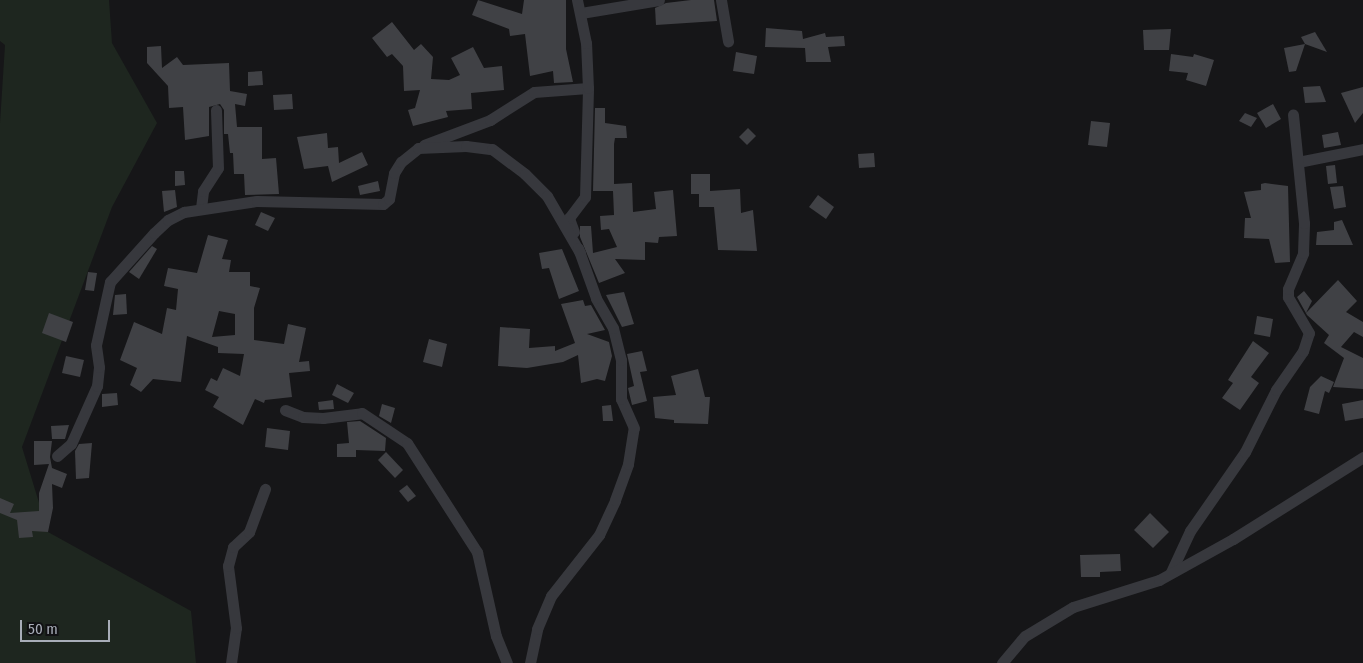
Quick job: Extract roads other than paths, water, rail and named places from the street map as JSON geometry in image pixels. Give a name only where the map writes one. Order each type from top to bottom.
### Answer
[{"type":"street","points":[[530,663],[537,629],[551,596],[599,535],[611,508],[628,464],[634,428],[621,399],[621,360],[613,328],[596,298],[570,218],[585,197],[588,88],[581,13],[577,0]]},
{"type":"street","points":[[581,13],[659,0]]},
{"type":"street","points":[[721,0],[728,41]]},
{"type":"street","points":[[58,456],[71,444],[97,386],[99,366],[96,344],[110,282],[168,220],[201,208],[257,201],[383,204],[389,199],[394,173],[401,162],[418,148],[452,132],[490,120],[534,92],[588,88]]},
{"type":"street","points":[[201,208],[203,191],[218,168],[216,110]]},
{"type":"street","points":[[1171,572],[1190,530],[1245,452],[1276,390],[1307,340],[1308,327],[1288,297],[1288,289],[1303,253],[1298,162],[1293,114]]},
{"type":"street","points":[[418,148],[466,146],[492,149],[547,196],[580,253]]},
{"type":"street","points":[[1298,162],[1363,149]]},
{"type":"street","points":[[285,410],[303,417],[323,418],[362,413],[407,443],[477,552],[496,636],[507,663]]},
{"type":"street","points":[[1002,663],[1025,636],[1073,607],[1159,580],[1233,539],[1363,457]]},
{"type":"street","points":[[231,663],[236,628],[228,566],[233,548],[249,532],[265,489]]}]
